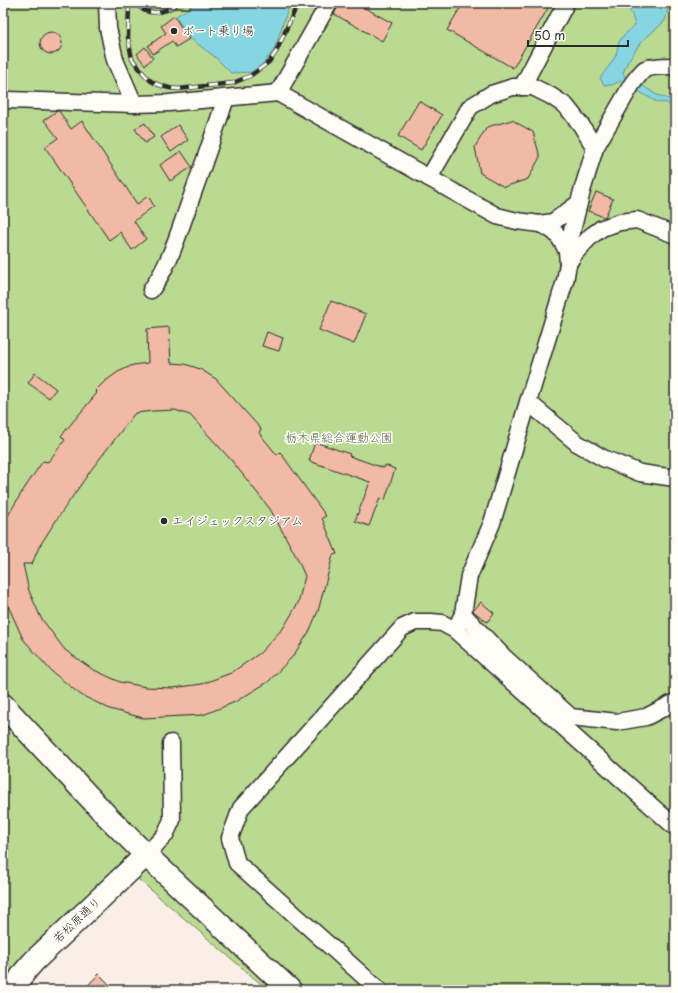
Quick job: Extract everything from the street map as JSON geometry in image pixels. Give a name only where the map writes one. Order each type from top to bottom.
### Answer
[{"type":"street","points":[[107,3],[108,28],[115,60],[134,104]]},
{"type":"street","points":[[278,93],[329,3]]},
{"type":"street","points":[[522,87],[566,3]]},
{"type":"street","points":[[455,630],[463,614],[469,576],[492,523],[565,281],[567,257],[579,203],[595,148],[638,76],[646,68],[675,66]]},
{"type":"street","points":[[429,178],[470,107],[492,94],[513,87],[533,88],[566,106],[581,125],[595,148]]},
{"type":"street","points":[[8,100],[134,104],[169,103],[278,93],[497,216],[517,221],[540,224],[550,228],[558,235],[567,257]]},
{"type":"street","points":[[150,290],[158,280],[167,263],[178,236],[226,98]]},
{"type":"street","points":[[540,224],[553,222],[579,203]]},
{"type":"street","points":[[567,257],[574,254],[591,236],[602,228],[620,222],[637,220],[675,235]]},
{"type":"street","points":[[528,402],[577,443],[603,458],[640,473],[675,478]]},
{"type":"street","points":[[463,614],[505,658],[571,717],[617,722],[646,717],[675,702]]},
{"type":"street","points":[[379,990],[237,863],[230,838],[241,808],[402,628],[415,622],[430,622],[442,623],[455,630],[675,827]]},
{"type":"street","points":[[3,705],[107,816],[146,855],[290,990]]},
{"type":"street","points":[[146,855],[165,835],[172,820],[171,743]]},
{"type":"street","name":"若松原通り","points":[[12,988],[34,961],[146,855]]},
{"type":"green space","name":"栃木県総合運動公園","points":[[3,3],[675,3],[675,990],[268,990],[131,873],[9,990],[3,990]]},
{"type":"water","points":[[194,3],[290,3],[274,50],[262,65],[254,72],[231,73],[215,57],[191,39],[175,17],[192,6]]},
{"type":"water","points":[[626,3],[669,3],[665,21],[641,42],[628,61],[623,73],[625,77],[635,81],[657,95],[675,101],[675,110],[667,103],[657,102],[620,81],[612,85],[604,85],[600,78],[616,55],[619,42],[635,25]]},
{"type":"building","points":[[340,3],[356,3],[392,23],[382,41],[334,14]]},
{"type":"building","points":[[463,3],[551,3],[513,68],[447,30]]},
{"type":"building","name":"ボート乗り場","points":[[174,16],[189,39],[176,47],[172,41],[153,54],[148,46],[166,33],[161,26]]},
{"type":"building","points":[[51,32],[59,35],[62,43],[59,51],[51,54],[43,51],[40,43],[43,35]]},
{"type":"building","points":[[145,47],[153,58],[145,65],[137,54]]},
{"type":"building","points":[[419,101],[442,115],[421,150],[398,136]]},
{"type":"building","points":[[59,111],[71,129],[82,121],[137,204],[148,196],[154,206],[134,221],[146,239],[132,250],[120,232],[109,240],[45,147],[58,138],[44,120]]},
{"type":"building","points":[[512,120],[533,132],[540,157],[528,179],[504,187],[480,173],[475,147],[487,127]]},
{"type":"building","points":[[145,123],[154,137],[145,143],[135,129]]},
{"type":"building","points":[[178,125],[188,140],[171,152],[161,137]]},
{"type":"building","points":[[181,151],[192,167],[170,181],[160,165]]},
{"type":"building","points":[[596,192],[613,199],[605,217],[588,211]]},
{"type":"building","points":[[331,301],[366,314],[354,344],[319,330]]},
{"type":"building","points":[[169,327],[171,363],[185,364],[200,369],[216,379],[261,429],[259,433],[277,455],[280,452],[326,516],[322,518],[337,554],[333,555],[318,611],[309,632],[293,656],[268,682],[235,702],[203,715],[143,718],[110,709],[81,695],[51,671],[23,639],[5,599],[3,585],[3,524],[43,461],[48,462],[65,440],[61,436],[97,393],[95,391],[104,382],[118,372],[133,365],[148,363],[147,329]],"holes":[[[175,410],[190,415],[232,461],[270,509],[296,556],[305,576],[298,603],[284,627],[260,653],[231,673],[202,684],[173,688],[146,687],[120,682],[92,669],[65,650],[41,618],[29,591],[23,564],[32,564],[39,547],[55,522],[91,470],[135,413]]]},
{"type":"building","points":[[267,332],[283,338],[279,351],[262,346]]},
{"type":"building","points":[[35,373],[56,389],[49,398],[28,383]]},
{"type":"building","points":[[315,442],[384,468],[385,465],[395,469],[385,500],[380,498],[369,526],[355,521],[370,482],[309,461]]},
{"type":"building","points":[[481,602],[494,613],[487,622],[473,611]]},
{"type":"building","points":[[99,974],[115,990],[83,990]]},
{"type":"railway","points":[[129,3],[128,38],[132,59],[151,81],[169,88],[178,89],[233,83],[250,76],[269,62],[276,52],[298,3]]},
{"type":"railway","points":[[135,3],[140,8],[151,12],[161,12],[178,3]]},
{"type":"place","name":"ボート乗り場","points":[[174,31]]},
{"type":"place","name":"エイジェックスタジアム","points":[[164,521]]}]
